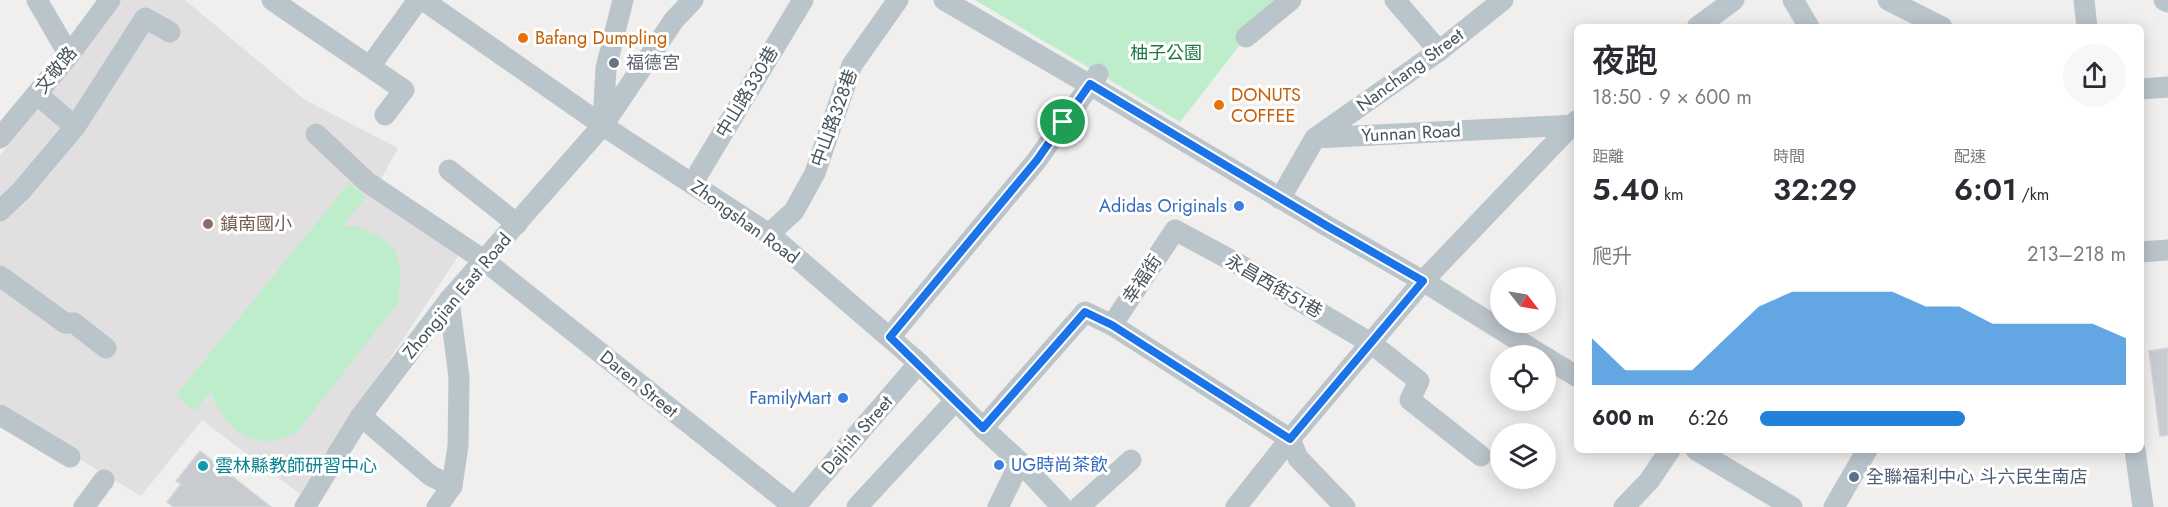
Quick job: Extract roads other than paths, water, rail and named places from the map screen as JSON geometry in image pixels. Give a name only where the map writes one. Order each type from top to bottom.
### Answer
[{"type":"street","points":[[37,0],[69,55]]},
{"type":"street","name":"文敬路","points":[[0,138],[69,55],[110,0]]},
{"type":"street","points":[[272,0],[371,65],[404,90],[385,115]]},
{"type":"street","points":[[371,65],[418,0]]},
{"type":"street","name":"Zhongshan Road","points":[[423,0],[603,125],[769,234],[919,363],[1020,462],[1062,507]]},
{"type":"street","points":[[603,125],[606,68],[623,0]]},
{"type":"street","name":"Zhongjian East Road","points":[[304,507],[361,416],[448,300],[485,261],[603,125],[674,20],[693,0]]},
{"type":"street","name":"中山路330巷","points":[[692,184],[803,0]]},
{"type":"street","name":"中山路328巷","points":[[769,234],[794,211],[815,173],[852,65],[898,0]]},
{"type":"street","points":[[944,0],[1094,79],[1280,199],[1423,281],[1526,345]]},
{"type":"street","points":[[1246,37],[1291,0]]},
{"type":"street","points":[[1395,0],[1439,51]]},
{"type":"street","name":"Nanchang Street","points":[[1315,138],[1439,51],[1503,0]]},
{"type":"street","points":[[1701,24],[1734,0]]},
{"type":"street","points":[[1793,0],[1807,24]]},
{"type":"street","points":[[1888,0],[1936,24]]},
{"type":"street","points":[[2084,0],[2087,24]]},
{"type":"street","points":[[0,211],[21,191],[75,127],[145,18],[170,32]]},
{"type":"street","points":[[890,337],[1037,160],[1094,79]]},
{"type":"street","points":[[2144,89],[2168,87]]},
{"type":"street","points":[[37,94],[75,127]]},
{"type":"street","name":"Yunnan Road","points":[[1315,138],[1574,123]]},
{"type":"street","points":[[1236,507],[1423,281],[1574,124]]},
{"type":"street","name":"Daren Street","points":[[316,134],[367,182],[485,261],[794,507]]},
{"type":"street","points":[[1280,199],[1315,138]]},
{"type":"street","points":[[449,170],[517,224]]},
{"type":"street","name":"幸福街","points":[[1112,325],[1175,230]]},
{"type":"street","name":"永昌西街51巷","points":[[1175,230],[1240,265],[1372,344],[1419,381],[1410,400],[1481,456]]},
{"type":"street","points":[[2144,252],[2168,250]]},
{"type":"street","points":[[0,276],[65,323],[74,323],[106,348]]},
{"type":"street","points":[[437,507],[452,486],[458,446],[459,377],[448,300]]},
{"type":"street","points":[[983,428],[1085,312],[1112,325],[1290,439],[1298,458],[1345,507]]},
{"type":"street","name":"Dajhih Street","points":[[794,507],[919,363]]},
{"type":"street","points":[[1556,364],[1574,375]]},
{"type":"street","points":[[857,507],[956,401]]},
{"type":"street","points":[[0,415],[70,457]]},
{"type":"street","points":[[361,416],[431,476],[452,486]]},
{"type":"street","points":[[1624,507],[1649,481],[1668,453]]},
{"type":"street","points":[[1701,453],[1778,504]]},
{"type":"street","points":[[1834,507],[1865,453]]},
{"type":"street","points":[[2135,453],[2142,507]]},
{"type":"street","points":[[1079,507],[1131,460]]},
{"type":"street","points":[[998,507],[1020,462]]},
{"type":"street","points":[[84,507],[104,480]]},
{"type":"place","name":"Bafang Dumpling","points":[[523,38]]},
{"type":"place","name":"福德宮","points":[[614,63]]},
{"type":"place","name":"DONUTS COFFEE","points":[[1219,105]]},
{"type":"place","name":"Adidas Originals","points":[[1239,206]]},
{"type":"place","name":"鎮南國小","points":[[208,224]]},
{"type":"place","name":"FamilyMart","points":[[843,398]]},
{"type":"place","name":"UG時尚茶飲","points":[[999,465]]},
{"type":"place","name":"雲林縣教師研習中心","points":[[203,466]]},
{"type":"place","name":"全聯福利中心 斗六民生南店","points":[[1854,477]]},
{"type":"park label","name":"柚子公園","points":[[1166,53]]}]
